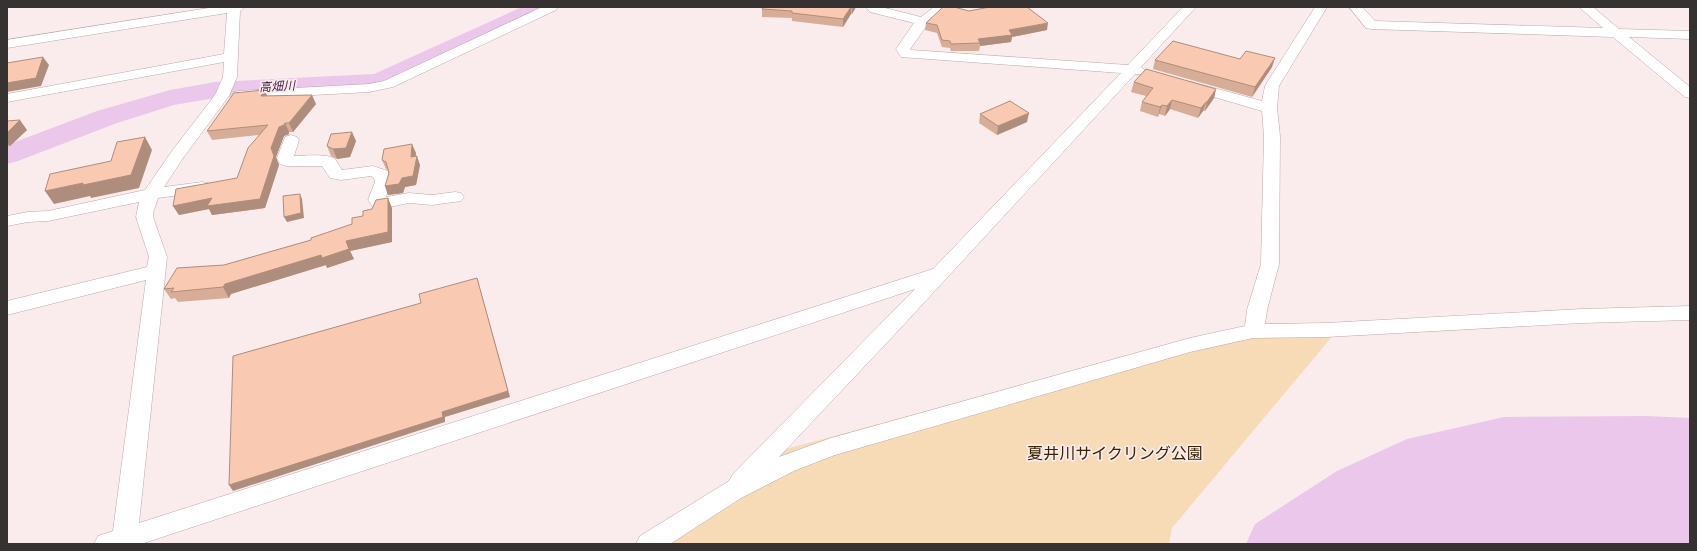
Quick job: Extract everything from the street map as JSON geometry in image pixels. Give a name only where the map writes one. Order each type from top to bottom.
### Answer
[{"type":"street","points":[[7,44],[235,7],[231,57],[225,91],[164,174],[152,194],[144,213],[158,257],[119,542],[939,274]]},
{"type":"street","points":[[225,91],[369,88],[388,84],[552,7]]},
{"type":"street","points":[[872,7],[874,9],[924,22]]},
{"type":"street","points":[[942,7],[920,25],[903,49],[906,54],[1131,69],[1154,76]]},
{"type":"street","points":[[732,491],[889,328],[1190,7]]},
{"type":"street","points":[[1253,331],[1256,325],[1257,310],[1268,278],[1270,264],[1272,136],[1269,108],[1272,86],[1321,7]]},
{"type":"street","points":[[1355,7],[1371,26],[1690,35]]},
{"type":"street","points":[[1585,7],[1690,94]]},
{"type":"street","points":[[7,98],[231,57]]},
{"type":"street","points":[[1177,82],[1269,108]]},
{"type":"street","points":[[291,140],[284,166],[325,161],[330,163],[336,174],[341,175],[367,172],[382,174],[383,179],[377,197],[378,203],[380,204],[409,198],[432,200],[455,197]]},
{"type":"street","points":[[7,221],[28,217],[48,216],[152,194],[220,185]]},
{"type":"street","points":[[7,308],[156,271]]},
{"type":"street","points":[[649,544],[732,491],[788,463],[831,447],[1190,345],[1253,331],[1326,330],[1582,316],[1690,313]]},
{"type":"green space","name":"夏井川サイクリング公園","points":[[1340,327],[1172,528],[1169,544],[634,544],[775,452],[1192,339]]},
{"type":"shaded area","points":[[1646,416],[1690,418],[1690,544],[1246,544],[1255,524],[1337,471],[1407,439],[1504,417]]},
{"type":"building","points":[[763,7],[851,7],[843,19],[792,13],[792,11],[762,9]]},
{"type":"building","points":[[943,7],[954,7],[969,11],[990,7],[1027,7],[1048,23],[1009,30],[1012,35],[978,39],[980,43],[951,44],[950,41],[942,40],[937,25],[926,23]]},
{"type":"building","points":[[1173,41],[1240,59],[1246,51],[1275,58],[1255,87],[1155,60]]},
{"type":"building","points":[[43,57],[36,78],[7,83],[7,63]]},
{"type":"building","points":[[1146,69],[1216,89],[1201,108],[1172,100],[1167,106],[1162,105],[1160,107],[1142,102],[1153,88],[1134,82]]},
{"type":"building","points":[[264,90],[261,96],[312,95],[289,123],[285,123],[279,127],[271,148],[274,156],[260,199],[207,206],[212,198],[173,206],[176,189],[237,178],[248,148],[268,125],[207,131],[234,93]]},
{"type":"building","points":[[1010,101],[1029,113],[998,126],[980,114]]},
{"type":"building","points":[[20,120],[7,133],[7,121]]},
{"type":"building","points":[[352,132],[346,148],[333,149],[327,146],[331,134]]},
{"type":"building","points":[[145,137],[131,175],[45,191],[50,174],[111,161],[117,142]]},
{"type":"building","points":[[412,144],[411,157],[417,156],[413,176],[402,178],[399,184],[385,186],[389,173],[386,162],[382,160],[384,149]]},
{"type":"building","points":[[300,194],[301,213],[284,217],[283,196]]},
{"type":"building","points":[[388,198],[388,232],[346,241],[349,249],[322,258],[321,255],[225,284],[223,287],[171,292],[174,288],[164,289],[177,268],[224,265],[311,240],[311,238],[352,224],[352,218],[363,216],[363,211],[372,209],[376,200]]},
{"type":"building","points":[[477,278],[508,391],[442,412],[443,417],[229,485],[233,356],[421,303],[419,294]]},
{"type":"waterway","name":"高畑川","points":[[7,155],[107,117],[170,98],[215,90],[366,83],[381,80],[541,7]]}]
